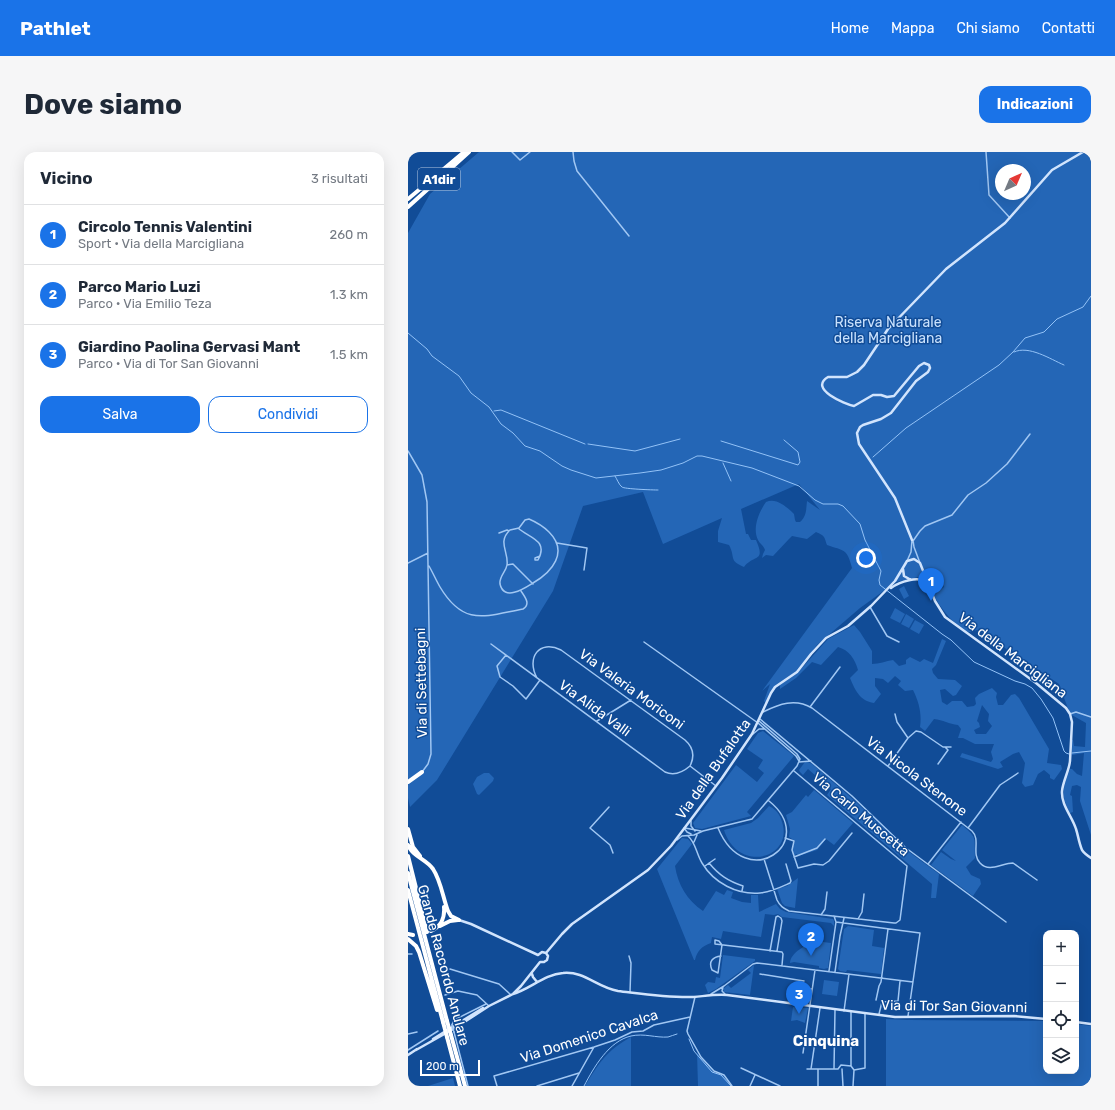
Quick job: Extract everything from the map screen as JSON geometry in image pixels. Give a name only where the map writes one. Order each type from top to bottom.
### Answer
[{"type":"highway","name":"A1dir","points":[[408,199],[464,152]]},
{"type":"highway","name":"A1dir","points":[[408,207],[469,152]]},
{"type":"highway","points":[[408,778],[422,772]]},
{"type":"highway","points":[[408,782],[422,772]]},
{"type":"highway","points":[[408,828],[414,849],[436,874],[449,913],[459,920]]},
{"type":"highway","points":[[408,845],[413,854],[426,862]]},
{"type":"highway","points":[[408,856],[426,928],[431,956]]},
{"type":"highway","name":"Grande Raccordo Anulare","points":[[408,874],[431,956],[444,1020]]},
{"type":"highway","name":"Grande Raccordo Anulare","points":[[408,890],[444,1020],[451,1035],[465,1086]]},
{"type":"highway","points":[[443,897],[444,917],[440,925],[433,930],[450,921],[459,920]]},
{"type":"highway","points":[[408,939],[416,946],[419,952],[432,997],[444,1020]]},
{"type":"highway","name":"Grande Raccordo Anulare","points":[[451,1035],[460,1086]]},
{"type":"street","points":[[512,152],[520,160],[530,152]]},
{"type":"street","points":[[573,152],[577,171],[629,236]]},
{"type":"street","points":[[986,152],[989,194],[1010,218]]},
{"type":"street","name":"Via della Marcigliana","points":[[1083,152],[1052,170],[1010,218],[946,269],[888,329],[864,365],[857,372],[847,377],[828,377],[822,385],[824,390],[829,395],[854,406],[873,395],[887,397],[894,396],[919,366],[924,363],[929,364],[929,371],[919,378],[890,413],[881,419],[860,427],[857,433],[859,444],[894,498],[913,541],[928,585],[937,605],[945,617],[1061,702],[1070,714],[1072,722],[1070,761],[1062,794],[1076,828],[1080,846],[1091,858]]},
{"type":"street","points":[[928,585],[924,580],[915,580],[904,576],[904,567],[911,552],[913,541],[920,530],[925,526],[949,517],[955,512],[968,495],[986,483],[1007,464],[1030,434]]},
{"type":"street","name":"Via di Settebagni","points":[[408,451],[418,467],[424,481],[427,502],[432,754],[428,764],[422,772]]},
{"type":"street","points":[[499,533],[518,528],[525,520],[530,520],[547,530],[557,543],[557,556],[554,564],[545,575],[521,591],[510,593],[501,587],[500,579],[507,565],[503,544],[509,531]]},
{"type":"street","points":[[518,528],[537,541],[541,549],[540,556]]},
{"type":"street","points":[[557,543],[587,548],[584,570]]},
{"type":"street","points":[[408,563],[428,553]]},
{"type":"street","points":[[907,561],[914,558],[920,563]]},
{"type":"street","points":[[507,565],[513,564],[533,584]]},
{"type":"street","points":[[428,566],[452,604],[464,613],[470,615],[491,615],[523,609],[526,607],[527,603],[526,598],[521,591]]},
{"type":"street","name":"Via della Bufalotta","points":[[408,1055],[454,1028],[488,1005],[512,994],[521,986],[540,962],[545,962],[547,960],[548,956],[546,953],[570,926],[648,870],[671,846],[716,786],[752,734],[775,687],[797,672],[826,638],[848,626],[870,607],[888,590],[904,567]]},
{"type":"street","points":[[915,580],[922,576],[923,569]]},
{"type":"street","points":[[429,576],[434,575]]},
{"type":"street","name":"Via della Bufalotta","points":[[888,590],[898,584],[915,580]]},
{"type":"street","points":[[870,607],[887,636],[899,642]]},
{"type":"street","points":[[644,642],[759,721],[806,756],[852,796],[906,848],[1006,922]]},
{"type":"street","name":"Via Alida Valli","points":[[491,644],[665,772],[677,774],[686,770],[690,766]]},
{"type":"street","name":"Via Valeria Moriconi","points":[[537,678],[533,666],[535,655],[542,648],[549,647],[561,650],[631,700],[690,745],[693,756],[690,766]]},
{"type":"street","points":[[506,655],[497,666],[500,677],[513,686],[523,698],[526,699],[540,680]]},
{"type":"street","points":[[810,707],[840,667]]},
{"type":"street","points":[[597,721],[631,700]]},
{"type":"street","name":"Via Nicola Stenone","points":[[763,712],[789,702],[801,703],[810,707],[968,828],[976,836],[976,855],[981,864],[990,867],[1013,863],[1037,880]]},
{"type":"street","points":[[1070,714],[1076,712],[1091,716]]},
{"type":"street","points":[[895,714],[897,722],[908,738]]},
{"type":"street","points":[[684,828],[695,831],[703,831],[750,820],[794,771],[800,759],[797,754],[766,729],[759,721]]},
{"type":"street","points":[[759,721],[796,756],[799,762]]},
{"type":"street","points":[[752,734],[759,730],[766,729]]},
{"type":"street","points":[[888,766],[914,732],[918,731],[943,747],[951,747]]},
{"type":"street","points":[[938,764],[948,750],[945,747]]},
{"type":"street","points":[[797,754],[802,754]]},
{"type":"street","points":[[803,761],[806,756]]},
{"type":"street","points":[[799,762],[811,761]]},
{"type":"street","points":[[690,766],[716,786]]},
{"type":"street","name":"Via Carlo Muscetta","points":[[764,860],[780,905],[789,911],[894,923],[898,922],[901,918],[907,866],[794,771]]},
{"type":"street","points":[[968,828],[1000,786],[1018,773]]},
{"type":"street","points":[[718,828],[726,844],[736,853],[749,860],[764,860],[771,857],[778,850],[785,838],[786,828],[783,817],[768,801]]},
{"type":"street","points":[[609,807],[590,828],[610,845],[613,853]]},
{"type":"street","points":[[695,831],[691,827],[690,823],[696,811]]},
{"type":"street","points":[[928,864],[961,822]]},
{"type":"street","points":[[684,828],[687,832],[694,835]]},
{"type":"street","points":[[671,846],[680,837],[694,835],[703,831]]},
{"type":"street","points":[[785,838],[794,841],[792,850],[798,868],[814,864],[823,865],[829,861],[852,833]]},
{"type":"street","points":[[694,842],[697,834]]},
{"type":"street","points":[[688,836],[694,842],[704,866],[713,876],[723,884],[742,891],[761,893],[774,890],[791,881],[786,864]]},
{"type":"street","points":[[794,857],[817,848],[825,839]]},
{"type":"street","points":[[704,866],[715,859]]},
{"type":"street","points":[[709,864],[727,880],[743,886],[742,891]]},
{"type":"street","points":[[821,915],[825,909],[827,892]]},
{"type":"street","points":[[858,919],[862,912],[864,894]]},
{"type":"street","points":[[770,950],[776,917],[778,916],[782,921],[777,951]]},
{"type":"street","points":[[829,971],[836,922],[834,916]]},
{"type":"street","points":[[836,922],[840,917],[843,923]]},
{"type":"street","points":[[836,972],[844,918]]},
{"type":"street","points":[[459,920],[471,924],[538,955]]},
{"type":"street","points":[[836,922],[920,933],[908,1017]]},
{"type":"street","points":[[876,1000],[881,978],[888,929]]},
{"type":"street","points":[[834,936],[837,938],[840,937]]},
{"type":"street","points":[[721,956],[716,957],[710,964],[712,970],[718,973],[721,956],[722,945],[782,952],[782,965]]},
{"type":"street","points":[[832,951],[835,950],[838,952]]},
{"type":"street","points":[[538,955],[542,952],[546,953]]},
{"type":"street","points":[[538,955],[540,962]]},
{"type":"street","points":[[629,956],[631,963],[630,992]]},
{"type":"street","points":[[710,995],[756,963],[913,982]]},
{"type":"street","points":[[450,969],[499,984],[512,994]]},
{"type":"street","points":[[803,1053],[816,970]]},
{"type":"street","points":[[532,973],[537,982]]},
{"type":"street","name":"Via di Tor San Giovanni","points":[[512,994],[561,973],[575,973],[604,988],[661,996],[695,997],[727,995],[865,1014],[908,1017],[1014,1016],[1043,1019]]},
{"type":"street","points":[[760,974],[804,981]]},
{"type":"street","points":[[844,1011],[849,974]]},
{"type":"street","points":[[878,1015],[882,1002],[898,1001],[900,980]]},
{"type":"street","points":[[521,986],[533,984]]},
{"type":"street","points":[[724,986],[722,991],[727,995]]},
{"type":"street","points":[[790,987],[812,989]]},
{"type":"street","points":[[445,994],[458,991],[477,995],[488,1005],[456,1019],[452,1025],[451,1035],[468,1086]]},
{"type":"street","points":[[695,997],[687,1032],[699,1054],[714,1071],[724,1074],[732,1086]]},
{"type":"street","points":[[811,1069],[820,1008]]},
{"type":"street","points":[[834,1069],[835,1010]]},
{"type":"street","points":[[851,1012],[851,1066],[854,1070],[853,1086]]},
{"type":"street","points":[[854,1070],[865,1068],[865,1014]]},
{"type":"street","name":"Via Domenico Cavalca","points":[[497,1086],[494,1076],[594,1047],[632,1032],[643,1031],[654,1025],[690,1017]]},
{"type":"street","points":[[1079,1022],[1091,1024]]},
{"type":"street","points":[[408,1050],[438,1031]]},
{"type":"street","points":[[408,1034],[417,1032]]},
{"type":"street","points":[[572,1086],[594,1047]]},
{"type":"street","points":[[807,1069],[834,1069],[851,1066]]},
{"type":"street","points":[[741,1068],[777,1086],[780,1086]]},
{"type":"street","points":[[842,1068],[843,1086]]},
{"type":"street","points":[[818,1069],[818,1086]]},
{"type":"street","points":[[537,1086],[580,1073]]},
{"type":"street","points":[[750,1086],[755,1075]]},
{"type":"green space","name":"Riserva Naturale della Marcigliana","points":[[479,152],[1091,152],[1091,835],[1080,801],[1081,787],[1077,785],[1072,786],[1070,795],[1072,796],[1073,812],[1070,813],[1064,796],[1064,787],[1070,769],[1082,776],[1084,753],[1072,755],[1072,740],[1074,746],[1085,747],[1086,723],[1070,714],[1059,684],[978,630],[969,632],[959,627],[954,622],[939,605],[934,595],[944,587],[937,573],[896,582],[860,608],[817,645],[797,671],[776,685],[766,703],[764,701],[770,684],[762,691],[852,568],[844,551],[827,545],[824,537],[816,532],[807,539],[792,536],[773,556],[766,555],[762,558],[765,550],[756,535],[756,525],[761,510],[766,502],[774,501],[785,506],[794,514],[796,522],[800,522],[804,517],[807,501],[820,510],[799,484],[741,509],[746,534],[748,534],[751,540],[756,540],[760,552],[758,557],[744,567],[739,565],[734,560],[729,545],[718,542],[718,531],[722,518],[663,544],[643,492],[583,506],[553,591],[437,780],[410,807],[408,798],[408,233],[430,194]]},
{"type":"green space","points":[[904,586],[909,596],[904,599],[899,589]]},
{"type":"green space","points":[[895,608],[905,614],[900,623],[890,618]]},
{"type":"green space","points":[[906,614],[914,619],[909,628],[901,624]]},
{"type":"green space","points":[[915,620],[924,625],[919,634],[910,629]]},
{"type":"green space","points":[[854,625],[872,651],[872,664],[893,660],[899,666],[906,664],[906,660],[910,657],[920,662],[924,659],[933,663],[942,639],[946,641],[936,665],[932,669],[933,673],[938,679],[955,680],[962,686],[956,695],[953,696],[945,689],[940,690],[942,702],[947,705],[952,701],[962,701],[967,707],[974,706],[976,704],[975,698],[979,694],[992,688],[997,693],[996,697],[998,705],[1003,705],[1011,695],[1015,694],[1019,698],[1049,749],[1047,763],[1061,765],[1062,769],[1054,780],[1050,778],[1050,775],[1044,770],[1038,774],[1033,785],[1025,787],[1022,783],[1025,763],[1019,752],[1000,762],[1003,767],[998,769],[960,757],[962,753],[991,762],[993,759],[991,752],[994,744],[975,744],[963,738],[958,738],[961,729],[958,725],[934,719],[925,731],[920,727],[920,708],[913,690],[905,691],[898,685],[901,681],[895,676],[888,683],[883,679],[875,678],[875,686],[881,694],[874,703],[865,700],[856,691],[850,678],[858,670],[855,662],[842,648],[838,647],[821,665],[812,662],[796,678],[780,689],[780,685],[801,669],[828,639]],"holes":[[[982,705],[989,714],[988,721],[992,726],[986,734],[976,734],[974,730],[980,727],[977,721]]]},
{"type":"green space","points":[[763,731],[794,756],[747,812],[751,816],[702,829],[695,828],[693,823],[736,765],[757,782],[764,773],[758,768],[763,760],[747,749],[758,733]]},
{"type":"green space","points":[[805,762],[812,764],[855,801],[905,849],[939,874],[936,898],[931,898],[932,884],[827,795],[831,789],[808,769],[803,775],[800,772],[799,770]]},
{"type":"green space","points":[[484,773],[489,773],[494,778],[493,781],[479,795],[477,794],[473,784],[477,777]]},
{"type":"green space","points":[[814,790],[853,823],[834,845],[826,839],[817,850],[798,856],[797,854],[794,855],[792,849],[795,841],[789,837],[790,829],[786,815],[792,812],[806,795],[808,797]]},
{"type":"green space","points":[[769,806],[776,811],[781,819],[784,833],[781,844],[774,851],[764,856],[752,857],[741,853],[731,844],[724,830],[751,823]]},
{"type":"green space","points":[[962,825],[971,833],[975,842],[975,858],[966,867],[971,875],[980,879],[981,884],[973,896],[931,865],[941,852],[956,861],[942,850]]},
{"type":"green space","points":[[682,838],[688,839],[692,844],[675,866],[678,880],[684,892],[692,902],[703,911],[716,891],[724,895],[727,890],[733,892],[731,898],[742,902],[751,903],[751,895],[758,895],[759,912],[776,904],[780,909],[786,912],[833,919],[834,926],[831,923],[782,917],[778,914],[765,914],[761,937],[723,931],[721,939],[712,937],[711,943],[700,949],[694,960],[657,869]]},
{"type":"green space","points":[[798,878],[795,908],[785,906],[782,903],[777,889],[787,886]]},
{"type":"green space","points":[[848,926],[874,930],[872,946],[884,948],[881,974],[847,970],[846,972],[838,969],[844,929]]},
{"type":"green space","points":[[815,941],[831,943],[828,968],[824,969],[819,968],[819,966],[794,962],[790,963],[791,959],[796,953],[803,947]]},
{"type":"green space","points":[[723,955],[755,959],[755,961],[708,993],[705,985],[708,982],[715,983],[716,977],[720,978]]},
{"type":"green space","points":[[754,965],[750,995],[724,992],[723,989],[728,985],[731,988],[751,973],[748,970]]},
{"type":"green space","points":[[824,980],[839,982],[837,996],[822,994]]},
{"type":"green space","points":[[793,1007],[808,1008],[805,1023],[797,1020],[791,1021]]},
{"type":"green space","points":[[886,1019],[1043,1021],[1043,1074],[1079,1074],[1079,1024],[1091,1026],[1091,1086],[886,1086]]},
{"type":"green space","points":[[631,1037],[631,1086],[585,1086],[604,1058],[616,1047]]},
{"type":"green space","points":[[697,1053],[714,1072],[722,1074],[732,1086],[698,1086]]},
{"type":"green space","points":[[453,1078],[455,1086],[428,1086]]},
{"type":"waterway","points":[[873,457],[906,428],[999,365],[1025,338],[1044,332],[1057,319],[1083,307],[1091,296]]},
{"type":"waterway","points":[[408,333],[427,349],[432,356],[459,376],[471,393],[489,407],[501,424],[513,433],[525,446],[540,451],[562,466],[571,470],[596,478],[661,470],[683,463],[697,456],[702,456],[752,468],[799,486],[815,500],[823,504],[838,504],[843,506],[860,524],[865,540],[881,571],[879,580],[880,585],[951,640],[974,662],[1032,688],[1053,718],[1064,751],[1069,754]]},
{"type":"waterway","points":[[1014,352],[1020,350],[1033,351],[1064,365]]},
{"type":"waterway","points":[[494,411],[501,410],[585,444]]},
{"type":"waterway","points":[[588,444],[635,451],[680,439]]},
{"type":"waterway","points":[[721,441],[798,465],[800,462],[798,452],[784,440]]},
{"type":"waterway","points":[[723,463],[731,481]]},
{"type":"waterway","points":[[615,476],[620,485],[624,488],[658,490]]},
{"type":"waterway","points":[[1072,753],[1091,751]]},
{"type":"waterway","points":[[584,1086],[597,1063],[609,1049],[623,1039],[636,1035],[668,1037],[677,1034]]},
{"type":"waterway","points":[[689,1039],[694,1051],[712,1072],[721,1075],[731,1086]]},
{"type":"place","name":"Circolo Tennis Valentini","points":[[931,601]]},
{"type":"place","name":"Parco Mario Luzi","points":[[811,956]]},
{"type":"place","name":"Giardino Paolina Gervasi Mant","points":[[799,1014]]},
{"type":"district","name":"Cinquina","points":[[826,1041]]}]
